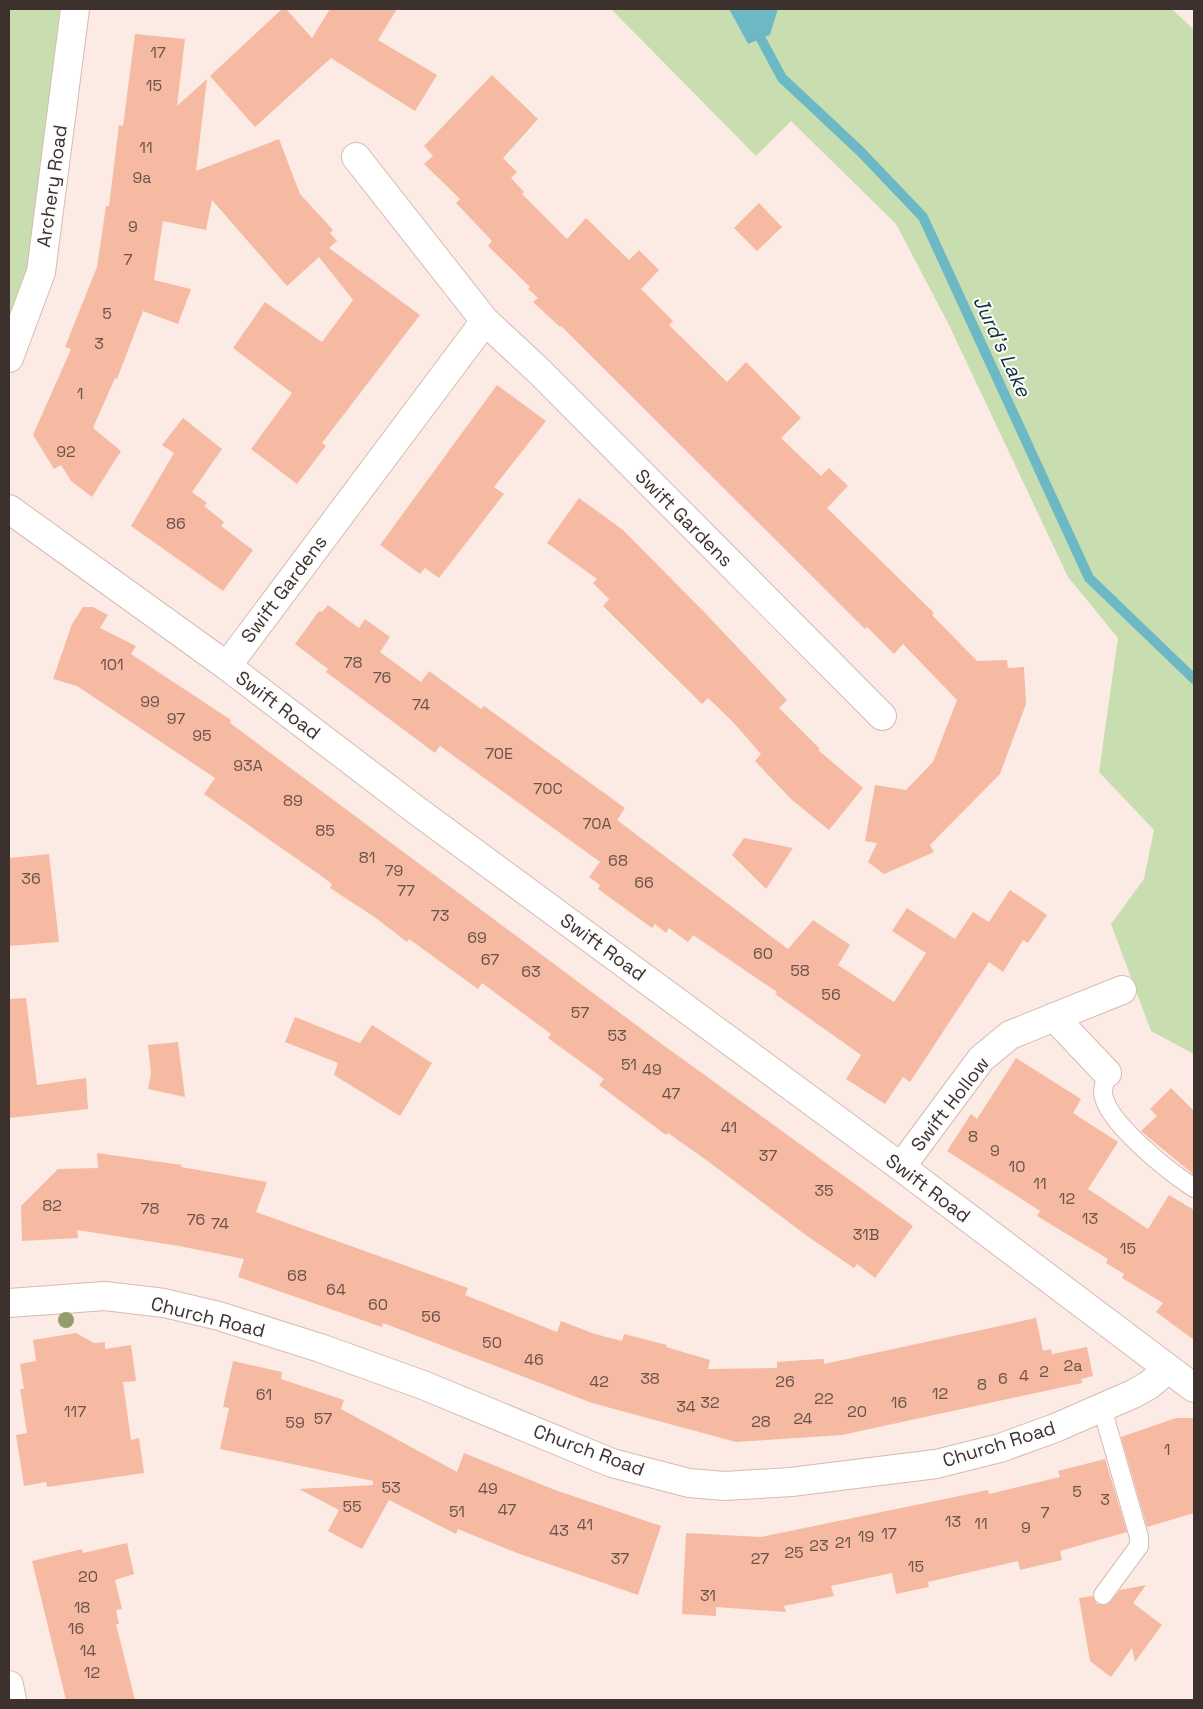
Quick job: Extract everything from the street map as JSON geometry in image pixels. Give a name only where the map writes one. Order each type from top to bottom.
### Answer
[{"type":"street","name":"Archery Road","points":[[9,358],[41,272],[75,9]]},
{"type":"street","name":"Swift Gardens","points":[[356,157],[485,321],[546,379],[882,716]]},
{"type":"street","name":"Swift Gardens","points":[[227,666],[485,321]]},
{"type":"street","name":"Swift Road","points":[[9,509],[227,666],[416,810],[901,1167],[1194,1388]]},
{"type":"street","name":"Swift Hollow","points":[[901,1167],[981,1059],[1010,1036],[1122,990]]},
{"type":"street","points":[[1054,1017],[1107,1073]]},
{"type":"street","name":"Church Road","points":[[9,1303],[105,1296],[164,1303],[219,1316],[320,1348],[423,1385],[612,1463],[690,1483],[725,1486],[791,1482],[936,1464],[1000,1448],[1102,1408],[1149,1385],[1168,1368]]},
{"type":"street","points":[[9,1685],[12,1700]]},
{"type":"lane","points":[[1107,1073],[1103,1093],[1113,1114],[1135,1141],[1168,1171],[1194,1188]]},
{"type":"lane","points":[[1102,1408],[1139,1537],[1139,1546],[1103,1595]]},
{"type":"green space","points":[[9,9],[75,9],[51,195],[9,358]]},
{"type":"green space","points":[[611,9],[729,9],[748,44],[770,35],[778,9],[1172,9],[1194,30],[1194,1054],[1151,1031],[1111,924],[1144,879],[1154,830],[1099,772],[1118,638],[1068,577],[948,323],[896,224],[791,121],[756,156]]},
{"type":"water","points":[[729,9],[778,9],[770,35],[748,44]]},
{"type":"building","points":[[282,9],[286,9],[312,38],[330,9],[397,9],[378,40],[437,75],[415,111],[331,58],[255,127],[210,76]]},
{"type":"building","points":[[135,34],[185,39],[177,106],[207,79],[196,171],[279,139],[300,194],[333,230],[330,233],[337,241],[329,248],[420,315],[322,443],[326,446],[297,484],[251,449],[292,393],[233,348],[265,302],[322,342],[353,300],[319,257],[287,286],[212,200],[206,230],[163,221],[154,280],[191,289],[178,324],[143,311],[117,379],[115,378],[93,428],[121,451],[92,497],[71,481],[61,465],[54,469],[33,435],[71,349],[65,347],[97,267],[106,206],[109,206],[119,125],[123,126]]},
{"type":"building","points":[[492,75],[538,119],[503,158],[517,172],[511,178],[524,192],[522,194],[567,239],[586,218],[629,260],[639,250],[659,270],[641,289],[673,321],[669,325],[727,382],[746,362],[801,418],[781,438],[821,476],[829,468],[848,486],[827,508],[934,613],[932,615],[977,661],[1007,660],[1008,668],[1024,667],[1026,704],[1000,774],[930,845],[934,852],[884,874],[868,862],[877,843],[865,841],[875,785],[906,790],[933,762],[957,700],[903,644],[894,654],[867,627],[865,629],[561,326],[533,302],[538,298],[528,289],[530,287],[488,246],[492,241],[456,203],[460,199],[424,164],[433,156],[424,146]]},
{"type":"building","points":[[759,203],[782,227],[757,251],[734,228]]},
{"type":"building","points":[[497,385],[546,421],[494,487],[504,494],[439,578],[425,568],[420,574],[380,545]]},
{"type":"building","points":[[183,418],[222,449],[192,492],[207,503],[204,506],[224,522],[221,526],[253,550],[223,591],[131,526],[174,453],[162,445]]},
{"type":"building","points":[[579,498],[623,530],[708,616],[787,700],[779,708],[820,749],[818,750],[863,788],[829,830],[792,800],[755,761],[761,754],[732,721],[708,698],[702,704],[603,606],[609,599],[593,583],[597,579],[547,543]]},
{"type":"building","points":[[328,605],[359,628],[365,619],[390,637],[380,652],[421,682],[429,671],[481,709],[484,706],[625,808],[617,820],[788,949],[813,920],[850,945],[838,965],[894,1002],[926,953],[892,931],[907,908],[955,939],[973,912],[989,922],[1010,890],[1047,915],[1028,943],[1023,940],[1003,972],[989,962],[910,1082],[903,1077],[885,1104],[846,1079],[861,1055],[775,994],[777,992],[693,935],[688,942],[669,928],[666,933],[655,924],[652,928],[598,889],[600,885],[589,877],[600,862],[440,746],[435,753],[326,672],[328,669],[295,644],[319,611],[322,612]]},
{"type":"building","points":[[83,607],[93,607],[108,615],[100,628],[136,646],[131,654],[231,720],[230,723],[659,1042],[913,1226],[875,1278],[857,1264],[854,1268],[807,1236],[709,1162],[668,1133],[666,1135],[599,1085],[604,1079],[548,1038],[551,1034],[482,983],[478,989],[409,939],[407,942],[376,918],[330,888],[332,884],[320,875],[204,794],[215,778],[77,686],[53,679],[72,624]]},
{"type":"building","points":[[744,838],[793,848],[766,889],[732,855]]},
{"type":"building","points":[[49,854],[59,942],[9,946],[9,858]]},
{"type":"building","points":[[26,998],[37,1085],[86,1078],[88,1109],[9,1118],[9,999]]},
{"type":"building","points":[[295,1017],[360,1043],[372,1025],[432,1063],[400,1116],[334,1075],[338,1063],[285,1042]]},
{"type":"building","points":[[178,1042],[185,1097],[148,1089],[151,1073],[148,1045]]},
{"type":"building","points":[[1016,1058],[1081,1099],[1073,1113],[1118,1142],[1088,1189],[1148,1229],[1169,1195],[1194,1210],[1194,1340],[1156,1312],[1163,1303],[1122,1278],[1124,1274],[1106,1263],[1108,1259],[1037,1216],[1040,1211],[947,1151],[971,1114],[977,1119]]},
{"type":"building","points":[[1171,1088],[1194,1111],[1194,1175],[1141,1131],[1157,1116],[1150,1109]]},
{"type":"building","points":[[97,1153],[182,1165],[181,1167],[267,1182],[256,1212],[468,1288],[465,1295],[557,1332],[561,1321],[595,1334],[622,1341],[624,1334],[667,1345],[666,1347],[710,1360],[708,1369],[777,1368],[777,1362],[824,1359],[824,1364],[1036,1318],[1043,1351],[1051,1349],[1052,1354],[1087,1347],[1093,1376],[1081,1379],[1082,1383],[842,1435],[736,1442],[592,1403],[383,1323],[382,1327],[238,1277],[244,1259],[179,1246],[77,1230],[78,1238],[22,1241],[21,1206],[58,1169],[98,1168]]},
{"type":"building","points":[[76,1333],[94,1343],[105,1342],[105,1349],[131,1345],[136,1381],[123,1382],[131,1440],[139,1438],[144,1473],[47,1487],[46,1482],[24,1486],[16,1435],[27,1433],[20,1389],[24,1389],[20,1364],[36,1361],[33,1340]]},
{"type":"building","points":[[233,1361],[282,1372],[281,1379],[344,1400],[341,1409],[457,1472],[464,1453],[555,1490],[661,1526],[638,1595],[517,1553],[458,1529],[456,1534],[389,1500],[362,1549],[328,1531],[339,1510],[299,1489],[373,1485],[373,1481],[220,1449],[229,1408],[223,1407]]},
{"type":"building","points":[[1176,1418],[1194,1418],[1194,1513],[1147,1527],[1121,1437]]},
{"type":"building","points":[[1105,1459],[1127,1532],[1060,1551],[1062,1560],[1020,1570],[1018,1561],[928,1582],[929,1587],[896,1594],[892,1573],[831,1586],[834,1596],[784,1606],[786,1612],[716,1607],[716,1616],[682,1614],[686,1533],[761,1537],[988,1490],[989,1494],[1060,1477],[1058,1471]]},
{"type":"building","points":[[127,1543],[134,1574],[115,1580],[122,1609],[116,1610],[119,1624],[116,1624],[135,1700],[66,1700],[32,1561],[82,1549],[83,1553]]},
{"type":"building","points":[[1146,1585],[1133,1603],[1162,1625],[1135,1662],[1132,1648],[1111,1677],[1090,1661],[1079,1598],[1093,1596],[1097,1604],[1107,1605],[1120,1590]]},
{"type":"waterway","name":"Jurd's Lake","points":[[761,39],[782,78],[860,151],[923,217],[1089,578],[1194,679]]}]
